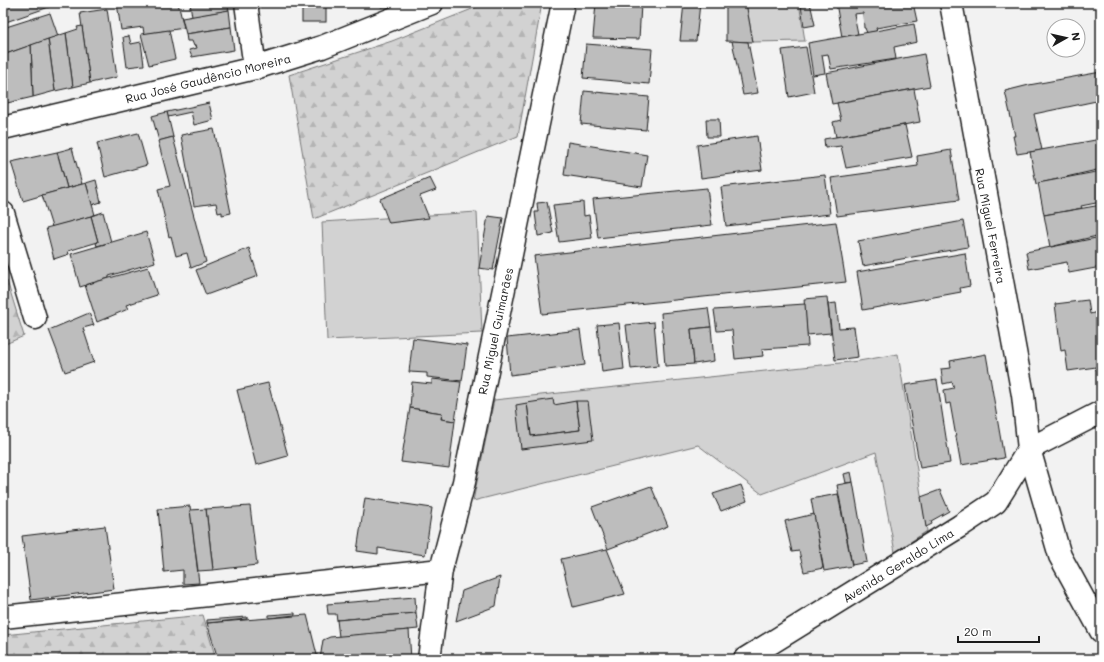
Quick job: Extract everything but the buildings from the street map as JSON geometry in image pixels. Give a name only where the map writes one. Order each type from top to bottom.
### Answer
[{"type":"street","points":[[246,3],[255,68]]},
{"type":"street","name":"Rua José Gaudêncio Moreira","points":[[3,128],[255,68],[322,47],[432,3]]},
{"type":"street","name":"Rua Miguel Guimarães","points":[[429,659],[441,570],[464,482],[563,3]]},
{"type":"street","name":"Rua Miguel Ferreira","points":[[951,3],[1023,395],[1029,449],[1060,556],[1101,631]]},
{"type":"street","points":[[3,213],[35,318]]},
{"type":"street","points":[[1029,449],[1101,412]]},
{"type":"street","name":"Avenida Geraldo Lima","points":[[745,659],[960,526],[996,502],[1029,449]]},
{"type":"street","points":[[3,617],[441,570]]},
{"type":"green space","points":[[487,3],[542,3],[518,136],[314,219],[289,75],[392,41]]},
{"type":"green space","points":[[746,3],[799,3],[805,41],[753,42]]},
{"type":"green space","points":[[477,212],[482,333],[327,340],[322,222]]},
{"type":"green space","points":[[7,281],[24,336],[3,345],[3,282]]},
{"type":"green space","points":[[898,354],[927,531],[895,552],[876,452],[762,494],[698,445],[473,501],[494,400],[859,361]]},
{"type":"green space","points":[[203,615],[216,659],[3,659],[3,635]]}]
